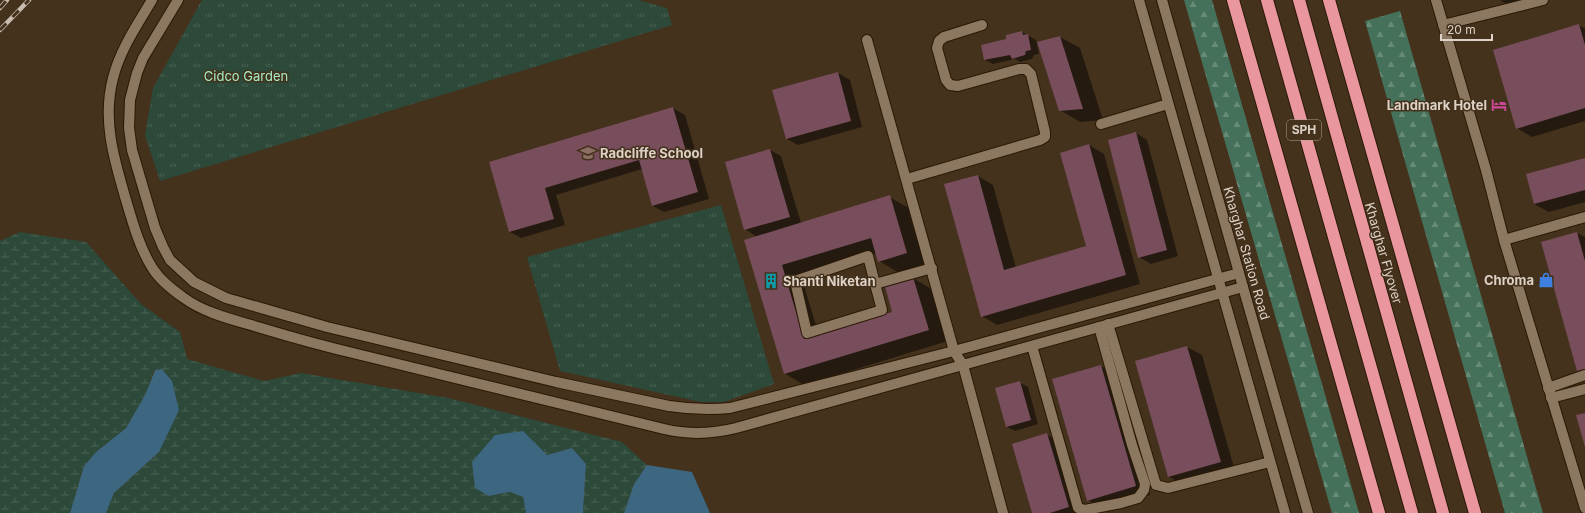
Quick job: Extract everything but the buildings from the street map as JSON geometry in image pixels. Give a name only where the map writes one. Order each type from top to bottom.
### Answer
[{"type":"highway","points":[[1233,0],[1379,513]]},
{"type":"highway","name":"SPH","points":[[1267,0],[1412,513]]},
{"type":"highway","name":"Kharghar Flyover","points":[[1299,0],[1443,513]]},
{"type":"highway","points":[[1329,0],[1475,513]]},
{"type":"street","points":[[152,0],[125,45],[113,78],[108,111],[112,152],[136,233],[145,254],[154,271],[184,298],[207,310],[220,316],[324,346],[681,433],[712,433],[736,428],[1243,287]]},
{"type":"street","points":[[178,0],[144,58],[133,87],[128,114],[132,150],[155,228],[170,260],[194,282],[226,298],[327,327],[556,382],[669,406],[713,410],[730,408],[954,351],[1239,273]]},
{"type":"street","points":[[1139,0],[1285,513]]},
{"type":"street","name":"Kharghar Station Road","points":[[1162,0],[1308,513]]},
{"type":"street","points":[[1436,0],[1442,25],[1486,170],[1504,240],[1585,508]]},
{"type":"street","points":[[1442,25],[1543,0]]},
{"type":"street","points":[[907,179],[1040,140],[1045,137],[1031,74],[1026,69],[1020,69],[958,86],[950,85],[946,80],[937,48],[939,40],[982,25]]},
{"type":"street","points":[[867,40],[954,351],[963,365],[1003,513]]},
{"type":"street","points":[[1101,124],[1168,104]]},
{"type":"street","points":[[1504,240],[1585,218]]},
{"type":"street","points":[[868,256],[875,284],[882,310],[807,333],[794,281],[868,256]]},
{"type":"street","points":[[875,284],[932,268]]},
{"type":"street","points":[[1032,346],[1078,508],[1085,510],[1121,503],[1138,498],[1144,490],[1145,484],[1132,445],[1104,326]]},
{"type":"street","points":[[1104,326],[1156,486],[1168,488],[1270,462]]},
{"type":"street","points":[[1548,388],[1585,375]]},
{"type":"street","points":[[1551,398],[1585,389]]},
{"type":"green space","name":"Cidco Garden","points":[[202,0],[639,0],[667,8],[672,25],[160,181],[145,135],[153,88]]},
{"type":"green space","points":[[1184,0],[1212,0],[1359,513],[1332,513]]},
{"type":"green space","points":[[1400,11],[1543,513],[1505,513],[1365,21]]},
{"type":"green space","points":[[721,205],[774,384],[724,402],[701,402],[560,371],[527,257]]},
{"type":"green space","points":[[20,232],[86,242],[141,304],[180,332],[187,359],[264,381],[301,373],[448,398],[622,442],[647,465],[634,484],[624,513],[583,513],[586,464],[572,448],[547,455],[489,496],[510,492],[523,497],[526,513],[106,513],[114,493],[159,452],[172,381],[162,369],[154,370],[145,395],[126,428],[96,452],[84,466],[70,513],[0,513],[0,241]]},
{"type":"water","points":[[162,369],[172,381],[179,410],[159,452],[114,493],[106,513],[70,513],[84,466],[96,452],[126,428],[145,395],[155,370]]},
{"type":"water","points":[[523,431],[547,455],[572,448],[586,464],[583,513],[526,513],[523,497],[510,492],[489,496],[475,488],[472,462],[495,435]]},
{"type":"water","points":[[647,465],[692,472],[710,513],[624,513],[634,484]]},
{"type":"railway","points":[[0,8],[7,0]]},
{"type":"railway","points":[[0,30],[29,0]]},
{"type":"place","name":"Landmark Hotel","points":[[1499,105]]},
{"type":"place","name":"Radcliffe School","points":[[588,153]]},
{"type":"place","name":"Chroma","points":[[1546,280]]},
{"type":"place","name":"Shanti Niketan","points":[[771,281]]}]
